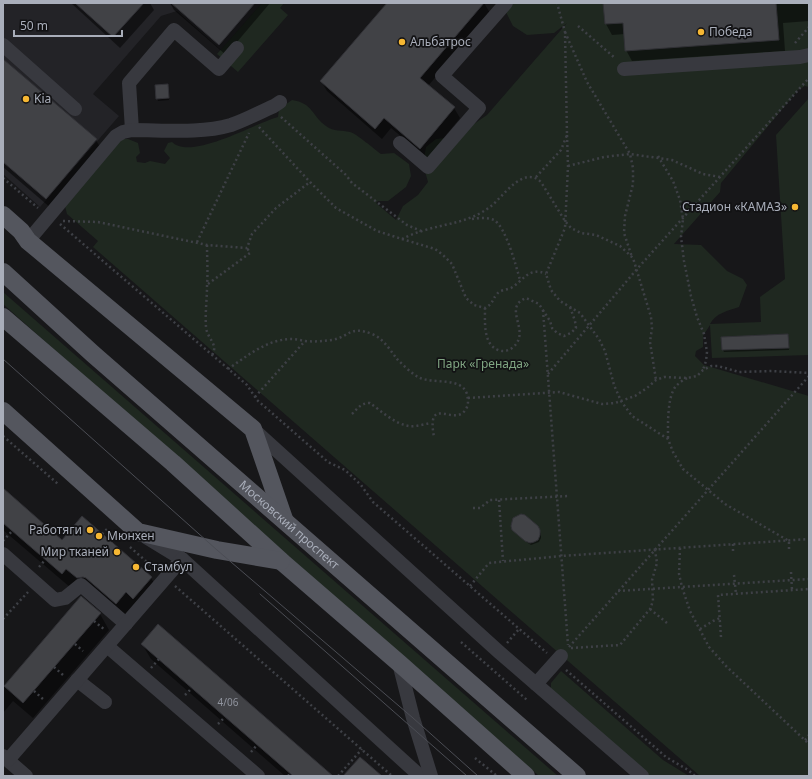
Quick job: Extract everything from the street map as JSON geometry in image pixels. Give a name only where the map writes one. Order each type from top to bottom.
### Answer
[{"type":"main road","points":[[3,215],[21,231],[28,241],[253,429],[284,520]]},
{"type":"main road","name":"Московский проспект","points":[[3,272],[93,354],[577,776]]},
{"type":"main road","points":[[3,317],[173,463],[281,561],[526,776]]},
{"type":"main road","points":[[3,411],[131,537],[281,561]]},
{"type":"street","points":[[400,143],[428,167],[479,108],[442,76],[506,3]]},
{"type":"street","points":[[132,130],[129,83],[174,30],[219,69],[237,48]]},
{"type":"street","points":[[3,46],[75,109]]},
{"type":"street","points":[[624,69],[804,56],[809,46]]},
{"type":"street","points":[[28,241],[49,218],[116,136],[123,132],[132,130],[196,130],[214,128],[232,124],[274,106],[278,107]]},
{"type":"street","points":[[253,429],[536,684],[642,776]]},
{"type":"street","points":[[131,537],[182,559],[420,776]]},
{"type":"street","points":[[3,554],[55,600],[65,598],[81,585],[126,624]]},
{"type":"street","points":[[26,776],[5,758],[77,680],[182,559]]},
{"type":"street","points":[[107,646],[258,776]]},
{"type":"street","points":[[536,684],[562,655]]},
{"type":"street","points":[[399,663],[431,776]]},
{"type":"street","points":[[77,680],[105,702]]},
{"type":"path","points":[[557,3],[565,32],[587,82],[630,154],[633,168],[633,184],[625,216],[624,233],[652,317],[650,342],[656,380]]},
{"type":"path","points":[[565,32],[568,166],[565,228],[546,274],[551,290],[560,301],[580,313],[599,339],[605,351],[614,385],[621,401],[632,416],[668,439]]},
{"type":"path","points":[[548,375],[637,270],[809,78]]},
{"type":"path","points":[[278,107],[346,175],[352,183],[407,225],[421,231]]},
{"type":"path","points":[[254,122],[336,208],[377,232],[435,249],[443,255],[452,264],[466,298],[474,305],[485,308],[492,304],[497,294],[510,288],[526,275],[541,272],[546,274]]},
{"type":"path","points":[[197,242],[251,129]]},
{"type":"path","points":[[536,177],[561,150],[567,135]]},
{"type":"path","points":[[568,166],[604,157],[630,154],[658,156],[672,160],[703,174],[720,178]]},
{"type":"path","points":[[658,156],[673,181],[680,200],[684,219],[681,237],[684,261],[691,296],[697,318],[704,334],[707,352],[703,370]]},
{"type":"path","points":[[471,219],[490,206],[514,184],[528,176],[536,177],[541,182],[565,221],[571,228],[581,233],[596,235],[620,246],[632,258]]},
{"type":"path","points":[[3,178],[49,218]]},
{"type":"path","points":[[208,284],[250,253],[247,248],[252,234],[276,208],[310,182]]},
{"type":"path","points":[[402,239],[421,231],[471,219],[488,218],[494,220],[499,225],[509,243],[520,280]]},
{"type":"path","points":[[247,248],[207,245],[98,222],[56,221],[247,385],[255,397],[328,462],[345,470],[361,485],[374,502],[470,586],[562,655],[666,757],[695,776]]},
{"type":"path","points":[[207,245],[208,284],[206,327],[208,335],[215,348],[212,355]]},
{"type":"path","points":[[485,308],[487,335],[491,345],[496,350],[502,352],[509,351],[520,339],[520,331],[515,310],[518,303],[526,298],[539,304],[550,321],[552,328],[557,333],[564,336],[572,333],[576,328],[570,307]]},
{"type":"path","points":[[543,310],[561,556],[562,655]]},
{"type":"path","points":[[228,369],[264,346],[280,340],[291,339],[323,341],[336,339],[352,331],[360,330],[373,334],[383,342],[398,360],[418,377],[429,381],[454,383],[461,386],[466,392],[468,404],[466,410],[462,413],[452,415],[439,413],[435,415],[431,423],[434,437]]},
{"type":"path","points":[[255,397],[305,341]]},
{"type":"path","points":[[468,398],[559,392],[602,404],[621,401],[635,396],[656,380],[664,377],[687,378],[697,376],[703,370],[711,366],[718,366],[739,372],[772,371],[809,374]]},
{"type":"path","points":[[562,655],[809,374]]},
{"type":"path","points":[[687,378],[677,385],[672,394],[668,424],[668,439],[673,452],[683,469],[725,504],[789,541]]},
{"type":"path","points":[[352,414],[361,405],[370,403],[404,425],[415,426],[431,423]]},
{"type":"path","points":[[3,436],[60,486]]},
{"type":"path","points":[[473,508],[477,509],[488,501],[568,496]]},
{"type":"path","points":[[500,500],[503,561]]},
{"type":"path","points":[[103,523],[114,532]]},
{"type":"path","points":[[102,534],[108,528]]},
{"type":"path","points":[[3,541],[12,531]]},
{"type":"path","points":[[131,537],[166,578],[392,776]]},
{"type":"path","points":[[470,586],[489,563],[503,561],[809,539]]},
{"type":"path","points":[[789,541],[789,550]]},
{"type":"path","points":[[732,544],[733,554]]},
{"type":"path","points":[[680,548],[679,574],[682,587],[690,610],[709,647],[727,667],[809,744]]},
{"type":"path","points":[[562,655],[620,645],[650,609],[653,601],[652,580],[657,563],[655,550]]},
{"type":"path","points":[[791,572],[792,590]]},
{"type":"path","points":[[734,575],[736,594]]},
{"type":"path","points":[[618,591],[809,579]]},
{"type":"path","points":[[3,618],[37,583]]},
{"type":"path","points":[[721,637],[718,595],[809,589]]},
{"type":"path","points":[[650,609],[667,623]]},
{"type":"path","points":[[700,629],[713,620],[720,618]]},
{"type":"path","points":[[461,642],[527,700]]},
{"type":"path","points":[[805,740],[809,735]]},
{"type":"path","points":[[338,776],[362,749]]},
{"type":"path","points":[[475,758],[497,776]]},
{"type":"shaded area","points":[[3,3],[262,3],[221,50],[177,11],[161,16],[93,94],[119,116],[40,207],[3,174]]},
{"type":"green space","points":[[262,3],[284,3],[280,8],[288,15],[238,72],[217,54]]},
{"type":"green space","name":"Парк «Гренада»","points":[[508,3],[809,3],[809,87],[805,86],[798,90],[721,183],[720,192],[674,244],[701,245],[727,271],[743,279],[747,285],[739,307],[726,311],[715,317],[710,324],[761,322],[760,297],[785,279],[776,135],[809,98],[809,355],[712,358],[710,325],[703,336],[703,347],[696,351],[695,356],[704,365],[809,396],[809,776],[700,776],[93,247],[98,241],[67,214],[65,206],[121,139],[128,139],[138,143],[140,153],[136,157],[137,162],[145,163],[150,161],[165,164],[170,158],[164,151],[168,143],[172,142],[181,147],[193,147],[224,139],[278,117],[279,109],[292,100],[308,107],[321,122],[329,128],[353,133],[381,154],[394,153],[409,164],[411,176],[406,187],[388,201],[378,201],[376,203],[396,220],[403,206],[418,195],[428,182],[423,164],[426,147],[436,139],[455,137],[487,115],[567,23],[554,33],[527,35],[513,26],[505,10]]},
{"type":"green space","points":[[3,292],[558,776],[539,776],[3,304]]},
{"type":"green space","points":[[561,671],[663,760],[689,776],[647,776],[551,692],[551,683]]},
{"type":"building","points":[[75,3],[144,3],[113,37]]},
{"type":"building","points":[[171,3],[255,3],[219,45]]},
{"type":"building","name":"Альбатрос","points":[[387,3],[484,3],[420,78],[455,107],[420,149],[384,118],[375,129],[320,81]]},
{"type":"building","name":"Победа","points":[[603,3],[776,3],[779,40],[625,51],[623,23],[605,24]]},
{"type":"building","name":"Kia","points":[[3,59],[97,139],[46,199],[3,162]]},
{"type":"building","points":[[168,84],[169,98],[156,99],[155,85]]},
{"type":"building","points":[[788,334],[789,348],[722,350],[721,337]]},
{"type":"building","points":[[3,488],[62,540],[82,516],[152,577],[133,599],[126,592],[116,604],[86,578],[77,578],[66,569],[62,574],[3,523]]},
{"type":"building","points":[[521,514],[525,515],[538,526],[540,535],[538,540],[530,543],[525,541],[512,530],[511,526],[513,518]]},
{"type":"building","points":[[81,596],[101,613],[23,703],[4,686]]},
{"type":"building","points":[[158,624],[333,776],[293,776],[141,644]]},
{"type":"building","points":[[360,757],[382,776],[343,776]]},
{"type":"tram line","points":[[3,359],[217,550],[413,718],[478,776]]},
{"type":"tram line","points":[[260,594],[467,776]]},
{"type":"place","name":"Победа","points":[[701,32]]},
{"type":"place","name":"Альбатрос","points":[[402,42]]},
{"type":"place","name":"Kia","points":[[26,99]]},
{"type":"place","name":"Стадион «КАМАЗ»","points":[[795,207]]},
{"type":"place","name":"Работяги","points":[[90,530]]},
{"type":"place","name":"Мюнхен","points":[[99,536]]},
{"type":"place","name":"Мир тканей","points":[[117,552]]},
{"type":"place","name":"Стамбул","points":[[136,567]]}]
